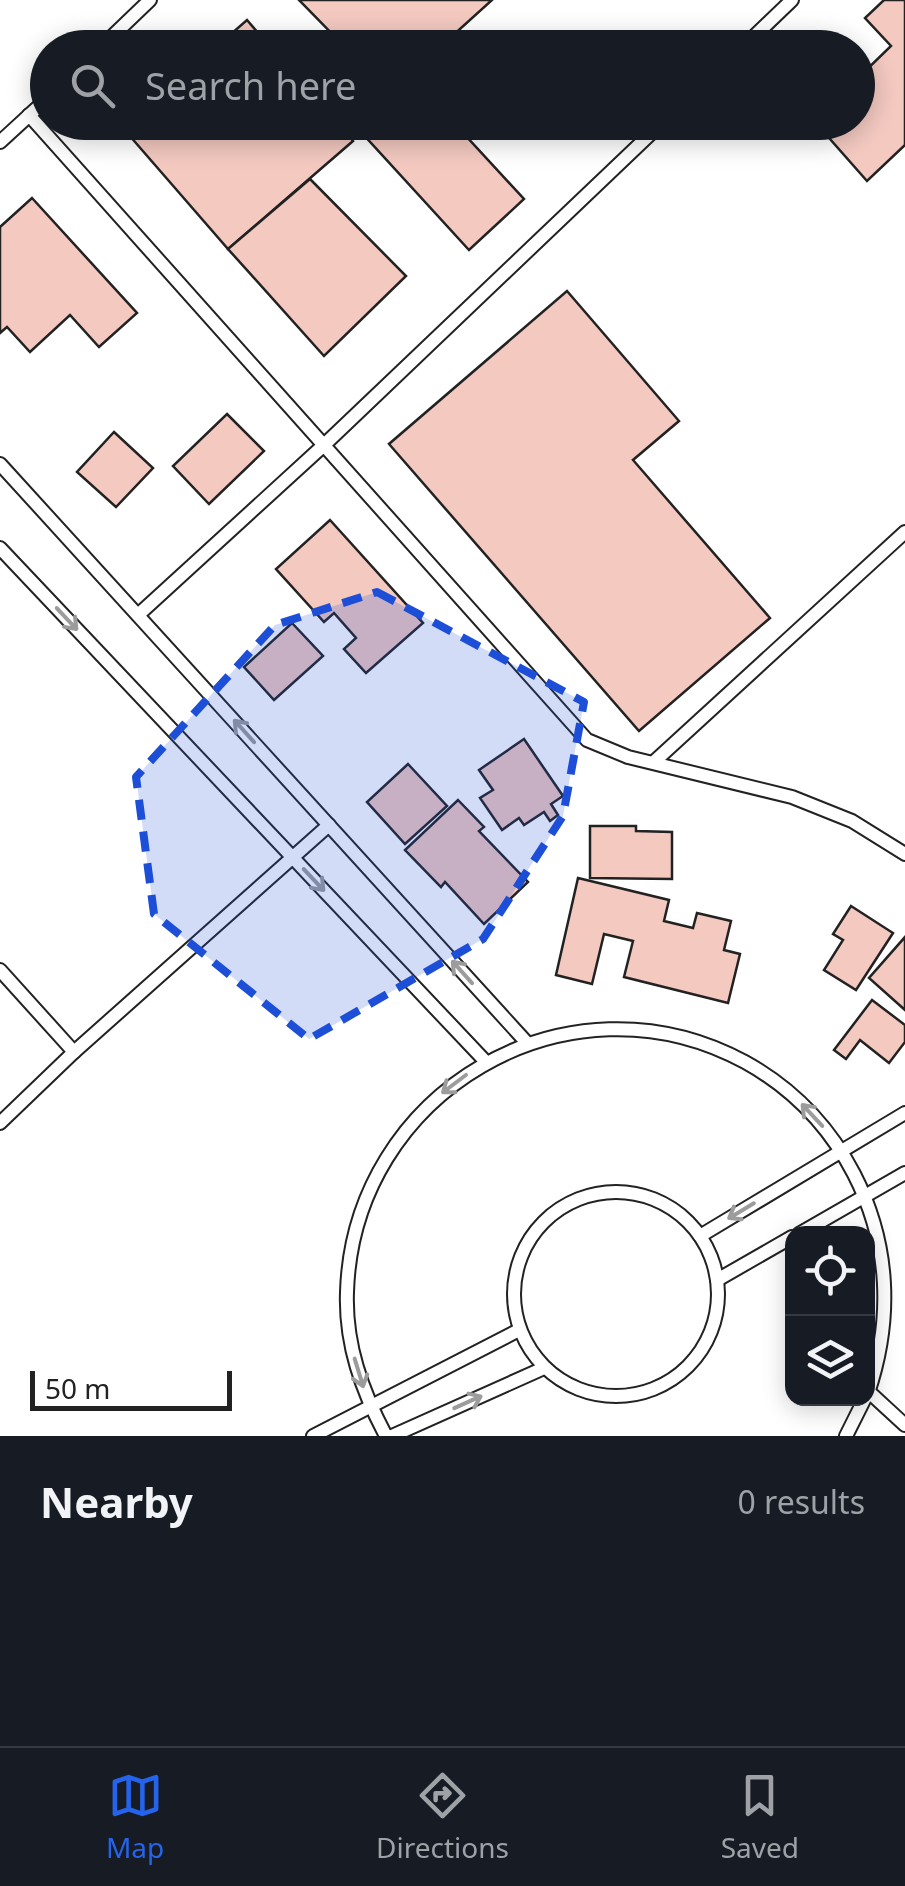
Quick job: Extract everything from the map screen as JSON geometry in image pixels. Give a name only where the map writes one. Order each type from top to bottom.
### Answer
[{"type":"lane","points":[[119,30],[150,0]]},
{"type":"lane","points":[[761,30],[792,0]]},
{"type":"lane","points":[[0,142],[30,115]]},
{"type":"lane","points":[[52,140],[587,740],[617,753],[792,797],[852,822],[905,854]]},
{"type":"lane","points":[[138,615],[324,445],[644,140]]},
{"type":"lane","points":[[0,464],[528,1044]]},
{"type":"lane","points":[[655,761],[905,532]]},
{"type":"lane","points":[[0,548],[486,1062]]},
{"type":"lane","points":[[0,1123],[74,1052],[330,826]]},
{"type":"lane","points":[[0,970],[74,1052]]},
{"type":"lane","points":[[544,1368],[389,1436],[370,1405],[352,1352],[347,1295],[353,1238],[372,1185],[400,1136],[440,1095],[486,1062],[528,1044],[615,1029],[645,1030],[703,1043],[731,1054],[804,1105],[842,1151],[865,1196],[881,1250],[885,1294],[882,1336],[875,1363]]},
{"type":"lane","points":[[700,1236],[905,1114]]},
{"type":"lane","points":[[812,1226],[905,1172]]},
{"type":"lane","points":[[626,1192],[654,1200],[680,1214],[700,1236],[717,1280],[716,1316],[702,1349],[678,1375],[646,1392],[610,1396],[574,1388],[544,1368],[519,1330],[513,1301],[516,1272],[526,1244],[544,1220],[568,1204],[596,1194],[626,1192]]},
{"type":"lane","points":[[717,1280],[785,1241]]},
{"type":"lane","points":[[313,1436],[519,1330]]},
{"type":"lane","points":[[875,1401],[905,1425]]},
{"type":"lane","points":[[846,1436],[861,1406]]},
{"type":"highlighted area","points":[[377,592],[584,702],[563,816],[483,939],[309,1039],[154,914],[136,777],[275,625]]},
{"type":"building","points":[[299,0],[492,0],[459,30],[328,30]]},
{"type":"building","points":[[884,0],[905,0],[905,145],[867,181],[831,140],[875,140],[875,62],[891,46],[865,18]]},
{"type":"building","points":[[247,20],[256,30],[236,30]]},
{"type":"building","points":[[133,140],[352,140],[353,141],[228,249]]},
{"type":"building","points":[[368,140],[470,140],[524,199],[469,250]]},
{"type":"building","points":[[310,179],[406,276],[324,356],[228,249]]},
{"type":"building","points":[[32,198],[137,313],[99,347],[70,315],[30,352],[7,327],[0,333],[0,227]]},
{"type":"building","points":[[567,291],[679,421],[633,460],[770,618],[639,731],[389,444]]},
{"type":"building","points":[[227,414],[264,451],[209,504],[173,466]]},
{"type":"building","points":[[114,432],[153,468],[116,507],[77,472]]},
{"type":"building","points":[[330,520],[423,623],[366,673],[344,649],[356,638],[334,613],[324,622],[276,569]]},
{"type":"building","points":[[292,623],[323,656],[274,700],[244,667]]},
{"type":"building","points":[[524,739],[563,796],[551,804],[558,815],[550,821],[544,812],[524,825],[519,818],[502,830],[480,798],[493,790],[479,770]]},
{"type":"building","points":[[408,764],[447,806],[405,844],[367,802]]},
{"type":"building","points":[[458,800],[484,827],[479,831],[528,882],[484,924],[445,882],[441,887],[405,850]]},
{"type":"building","points":[[590,826],[636,826],[636,831],[672,832],[672,879],[590,878]]},
{"type":"building","points":[[578,878],[669,900],[664,921],[693,928],[697,913],[731,921],[724,950],[740,954],[728,1003],[624,977],[633,941],[604,934],[592,984],[556,975]]},
{"type":"building","points":[[851,906],[893,933],[856,990],[824,970],[843,940],[833,934]]},
{"type":"building","points":[[905,937],[905,1010],[869,978]]},
{"type":"building","points":[[872,1000],[905,1025],[905,1042],[889,1063],[860,1040],[846,1059],[834,1050]]}]
